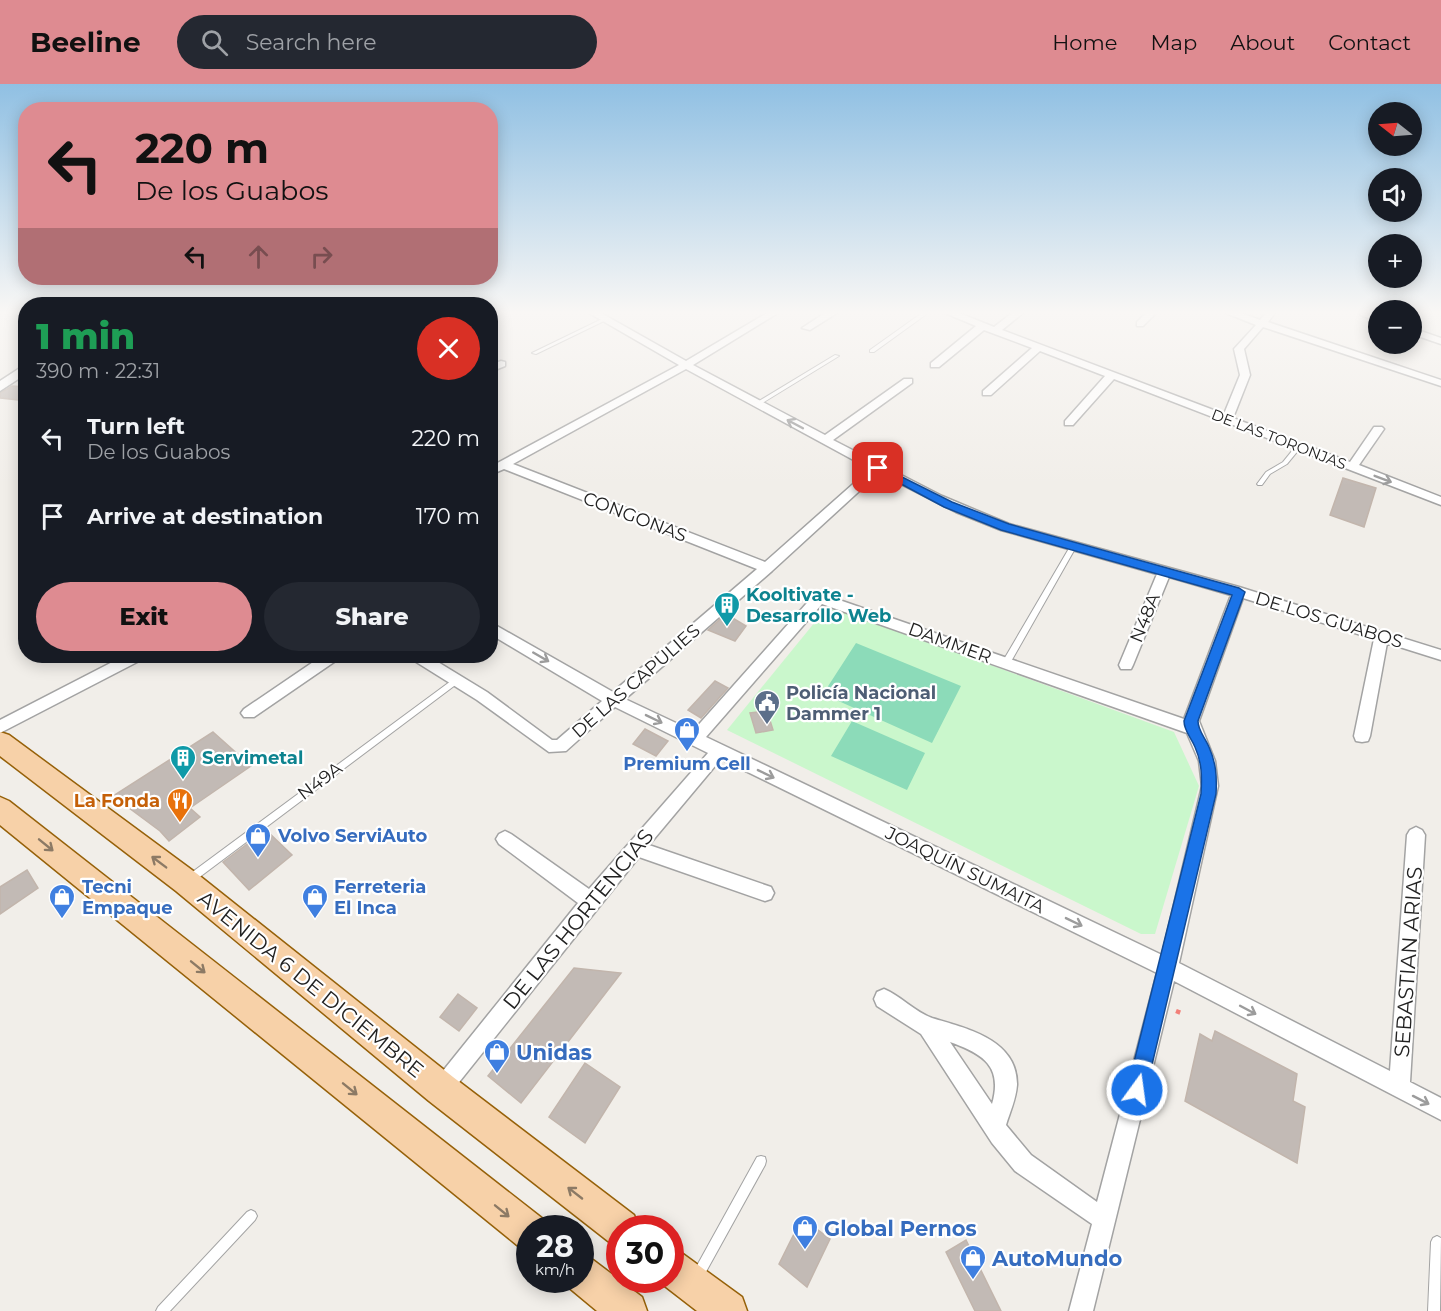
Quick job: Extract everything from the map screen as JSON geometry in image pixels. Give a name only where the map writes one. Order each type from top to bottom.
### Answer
[{"type":"main road","name":"AVENIDA 6 DE DICIEMBRE","points":[[0,742],[186,882],[441,1089],[606,1216]]},
{"type":"main road","points":[[0,808],[516,1221]]},
{"type":"main road","points":[[684,1277],[728,1311]]},
{"type":"main road","points":[[594,1284],[628,1311]]},
{"type":"street","points":[[498,466],[677,370]]},
{"type":"street","name":"DE LOS GUABOS","points":[[693,370],[878,468],[970,513],[1005,527],[1239,592],[1441,655]]},
{"type":"street","points":[[987,393],[1013,370]]},
{"type":"street","name":"DE LAS TORONJAS","points":[[1099,370],[1441,501]]},
{"type":"street","points":[[1227,420],[1245,375],[1244,370]]},
{"type":"street","points":[[1403,370],[1441,383]]},
{"type":"street","points":[[0,387],[18,374]]},
{"type":"street","points":[[1069,423],[1112,375]]},
{"type":"street","points":[[826,440],[909,381]]},
{"type":"street","points":[[1352,468],[1378,429]]},
{"type":"street","name":"CONGONAS","points":[[498,468],[767,568]]},
{"type":"street","name":"DE LAS CAPULIES","points":[[455,681],[482,696],[549,746],[560,746],[767,568],[878,468]]},
{"type":"street","name":"N48A","points":[[1126,665],[1165,571]]},
{"type":"street","points":[[1081,1311],[1168,968],[1211,781],[1206,756],[1191,728],[1191,721],[1239,592]]},
{"type":"street","name":"DAMMER","points":[[695,739],[819,598],[1191,728]]},
{"type":"street","name":"JOAQUÍN SUMAITA","points":[[498,632],[612,699],[1168,968],[1441,1109]]},
{"type":"street","points":[[1362,736],[1381,637]]},
{"type":"street","points":[[0,727],[123,663]]},
{"type":"street","points":[[249,713],[322,663]]},
{"type":"street","points":[[428,663],[455,681]]},
{"type":"street","name":"DE LAS HORTENCIAS","points":[[441,1089],[591,901],[719,751]]},
{"type":"street","name":"SEBASTIAN ARIAS","points":[[1399,1088],[1416,835]]},
{"type":"street","points":[[506,838],[591,901]]},
{"type":"street","points":[[635,848],[765,893]]},
{"type":"street","points":[[884,999],[928,1027],[995,1127],[1023,1163],[1105,1220]]},
{"type":"street","points":[[928,1027],[945,1029],[971,1041],[989,1051],[1004,1068],[1006,1086],[995,1127]]},
{"type":"lane","points":[[758,404],[814,370]]},
{"type":"lane","points":[[1260,484],[1268,472],[1285,463],[1298,447]]},
{"type":"lane","points":[[1006,663],[1073,547]]},
{"type":"lane","name":"N49A","points":[[186,882],[455,681]]},
{"type":"lane","points":[[684,1272],[761,1161]]},
{"type":"lane","points":[[162,1311],[250,1216]]},
{"type":"lane","points":[[1434,1311],[1437,1242],[1441,1244]]},
{"type":"path","points":[[1176,1011],[1184,1014]]},
{"type":"green space","points":[[837,609],[1174,732],[1199,786],[1155,934],[1141,934],[727,730],[824,611]]},
{"type":"green space","points":[[856,643],[961,686],[932,743],[823,694]]},
{"type":"green space","points":[[852,721],[925,753],[907,790],[831,756]]},
{"type":"building","points":[[12,386],[18,386],[18,400],[0,398],[0,393]]},
{"type":"building","points":[[1343,478],[1376,488],[1364,527],[1330,515]]},
{"type":"building","name":"Kooltivate - Desarrollo Web","points":[[726,614],[746,626],[735,641],[708,630]]},
{"type":"building","points":[[715,681],[728,688],[701,718],[688,710]]},
{"type":"building","name":"Policía Nacional Dammer 1","points":[[767,711],[773,730],[756,733],[750,713]]},
{"type":"building","points":[[645,729],[668,741],[656,756],[633,744]]},
{"type":"building","name":"Servimetal","points":[[213,732],[251,766],[190,808],[200,817],[169,841],[160,831],[113,796]]},
{"type":"building","name":"Volvo ServiAuto","points":[[266,830],[292,855],[249,890],[223,862]]},
{"type":"building","points":[[27,870],[38,888],[0,914],[0,887]]},
{"type":"building","points":[[574,968],[621,973],[521,1103],[488,1076]]},
{"type":"building","points":[[458,994],[477,1008],[459,1031],[440,1017]]},
{"type":"building","points":[[1215,1031],[1297,1074],[1293,1101],[1305,1107],[1297,1163],[1185,1101],[1200,1034],[1212,1041]]},
{"type":"building","points":[[585,1063],[620,1087],[585,1143],[549,1117]]},
{"type":"building","name":"Global Pernos","points":[[802,1218],[830,1239],[807,1287],[779,1264]]},
{"type":"building","name":"AutoMundo","points":[[966,1240],[1001,1311],[975,1311],[946,1252]]},
{"type":"place","name":"Kooltivate - Desarrollo Web","points":[[727,628]]},
{"type":"place","name":"Policía Nacional Dammer 1","points":[[767,726]]},
{"type":"place","name":"Premium Cell","points":[[687,753]]},
{"type":"place","name":"Servimetal","points":[[183,781]]},
{"type":"place","name":"La Fonda","points":[[180,824]]},
{"type":"place","name":"Volvo ServiAuto","points":[[258,859]]},
{"type":"place","name":"Tecni Empaque","points":[[62,920]]},
{"type":"place","name":"Ferreteria El Inca","points":[[315,920]]},
{"type":"place","name":"Unidas","points":[[497,1075]]},
{"type":"place","name":"Global Pernos","points":[[805,1251]]},
{"type":"place","name":"AutoMundo","points":[[973,1281]]},
{"type":"route","points":[[878,468],[948,504],[1005,527],[1239,592],[1191,721],[1191,728],[1206,756],[1211,781],[1172,952],[1137,1090]]}]
